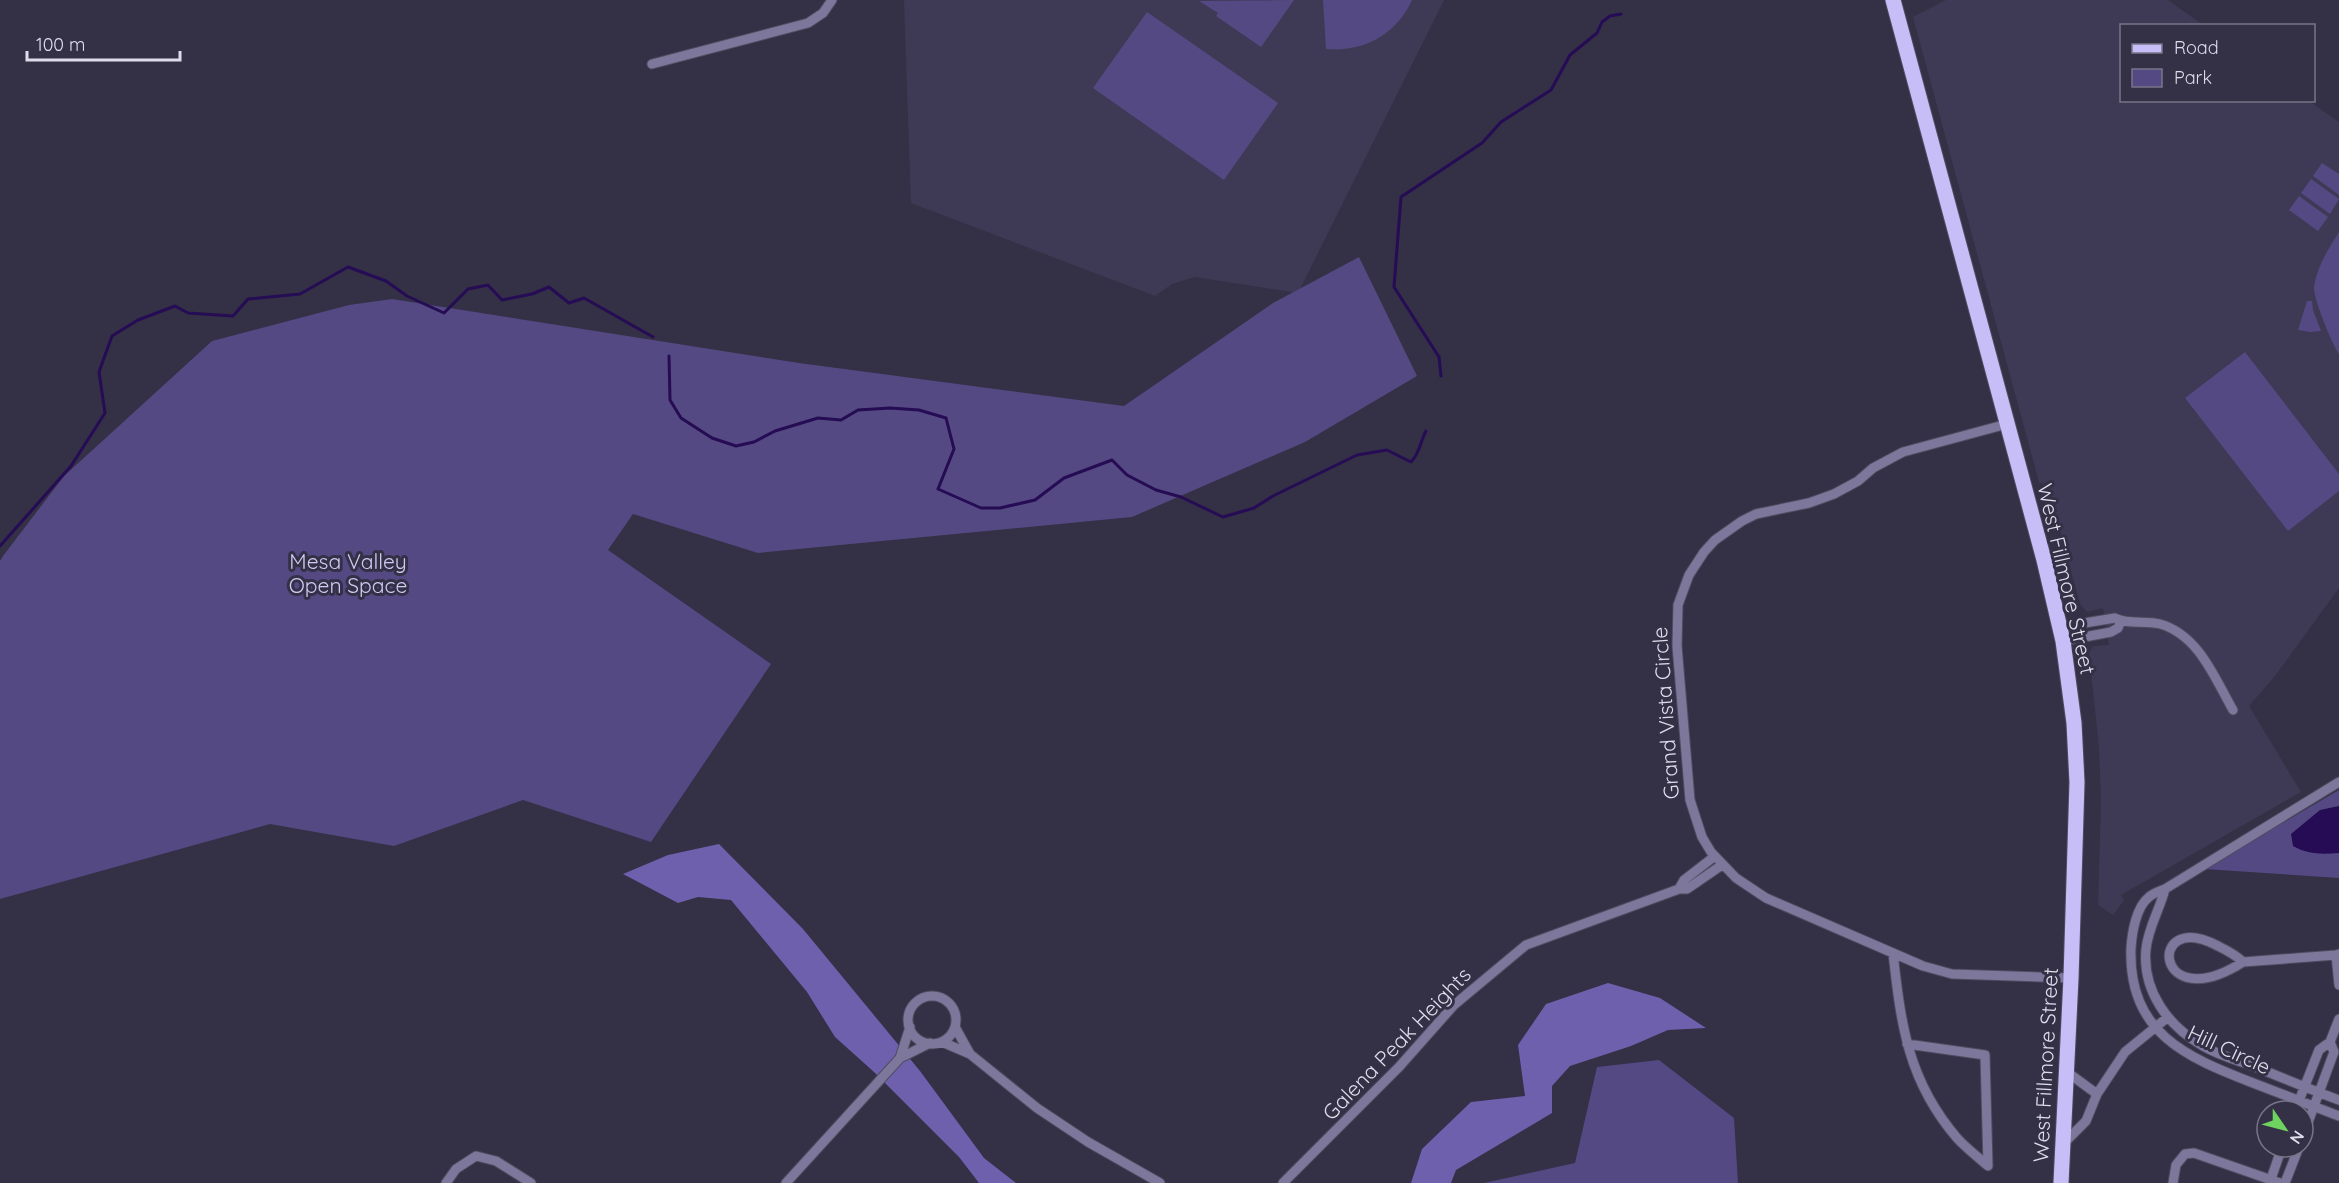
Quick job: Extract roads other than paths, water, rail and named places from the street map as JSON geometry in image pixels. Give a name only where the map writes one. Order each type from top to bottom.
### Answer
[{"type":"main road","name":"West Fillmore Street","points":[[1893,0],[2061,634],[2074,723],[2077,782],[2071,978],[2061,1183]]},
{"type":"street","points":[[652,64],[808,23],[823,13],[832,0]]},
{"type":"street","name":"Grand Vista Circle","points":[[2007,424],[1903,452],[1873,468],[1858,481],[1834,495],[1809,503],[1756,514],[1715,540],[1696,563],[1683,589],[1676,623],[1690,800],[1702,837],[1722,865],[1749,888],[1767,898],[1923,966],[1952,974],[2071,978]]},
{"type":"street","points":[[2061,634],[2115,618],[2121,621],[2148,621],[2163,625],[2187,639],[2198,650],[2233,710]]},
{"type":"street","points":[[2061,634],[2111,632],[2118,628],[2121,621]]},
{"type":"street","name":"Hill Circle","points":[[2296,1099],[2189,1056],[2175,1047],[2147,1016],[2135,986],[2132,945],[2138,916],[2148,897],[2165,889],[2339,782]]},
{"type":"street","name":"Galena Peak Heights","points":[[1679,890],[1684,880],[1715,856]]},
{"type":"street","name":"Galena Peak Heights","points":[[1283,1183],[1399,1067],[1454,1005],[1526,945],[1679,890],[1687,890],[1722,865]]},
{"type":"street","name":"Hill Circle","points":[[2165,889],[2149,935],[2146,960],[2149,984],[2154,997],[2168,1017],[2182,1033],[2204,1047],[2339,1100]]},
{"type":"street","points":[[2243,963],[2234,954],[2203,938],[2193,936],[2184,936],[2176,941],[2169,957],[2170,966],[2175,973],[2193,980],[2231,970],[2243,963],[2337,954],[2339,985]]},
{"type":"street","points":[[1893,953],[1900,1017],[1911,1061],[1936,1111],[1959,1140],[1988,1166],[1985,1056],[1907,1044]]},
{"type":"street","points":[[789,1180],[900,1058],[950,1036],[955,1027],[956,1016],[946,1000],[934,996],[921,999],[913,1006],[909,1016],[910,1027],[900,1058]]},
{"type":"street","points":[[2064,1143],[2086,1121],[2097,1094],[2125,1053],[2168,1017]]},
{"type":"street","points":[[2299,1099],[2319,1050],[2330,1042],[2339,1019]]},
{"type":"street","points":[[910,1027],[920,1040],[930,1043]]},
{"type":"street","points":[[955,1027],[970,1054]]},
{"type":"street","points":[[942,1041],[970,1054],[1050,1118],[1160,1183]]},
{"type":"street","points":[[2315,1103],[2334,1052],[2330,1042]]},
{"type":"street","points":[[2067,1072],[2097,1094]]},
{"type":"street","name":"Hill Circle","points":[[2315,1106],[2339,1116]]},
{"type":"street","points":[[2173,1183],[2176,1165],[2185,1154],[2194,1153],[2275,1181],[2280,1159]]},
{"type":"street","points":[[446,1183],[456,1169],[476,1156],[496,1161],[530,1182]]},
{"type":"street","points":[[2285,1183],[2294,1159]]},
{"type":"waterway","points":[[1441,376],[1439,357],[1394,287],[1401,197],[1482,143],[1501,122],[1551,90],[1570,55],[1597,33],[1602,22],[1610,16],[1621,14]]},
{"type":"waterway","points":[[0,546],[71,466],[105,413],[99,372],[112,336],[138,320],[175,306],[188,313],[233,316],[248,299],[300,294],[348,267],[386,281],[407,296],[444,313],[468,289],[488,285],[502,300],[532,294],[549,287],[569,303],[584,298],[653,337]]},
{"type":"waterway","points":[[669,356],[670,400],[681,418],[712,438],[736,446],[754,442],[775,431],[818,418],[841,420],[858,410],[890,408],[919,410],[946,418],[954,449],[938,489],[981,508],[1000,508],[1035,500],[1064,478],[1112,460],[1127,475],[1156,490],[1181,497],[1223,517],[1254,508],[1273,496],[1357,455],[1387,450],[1411,462],[1426,431]]},
{"type":"park label","name":"Mesa Valley Open Space","points":[[348,574]]}]
